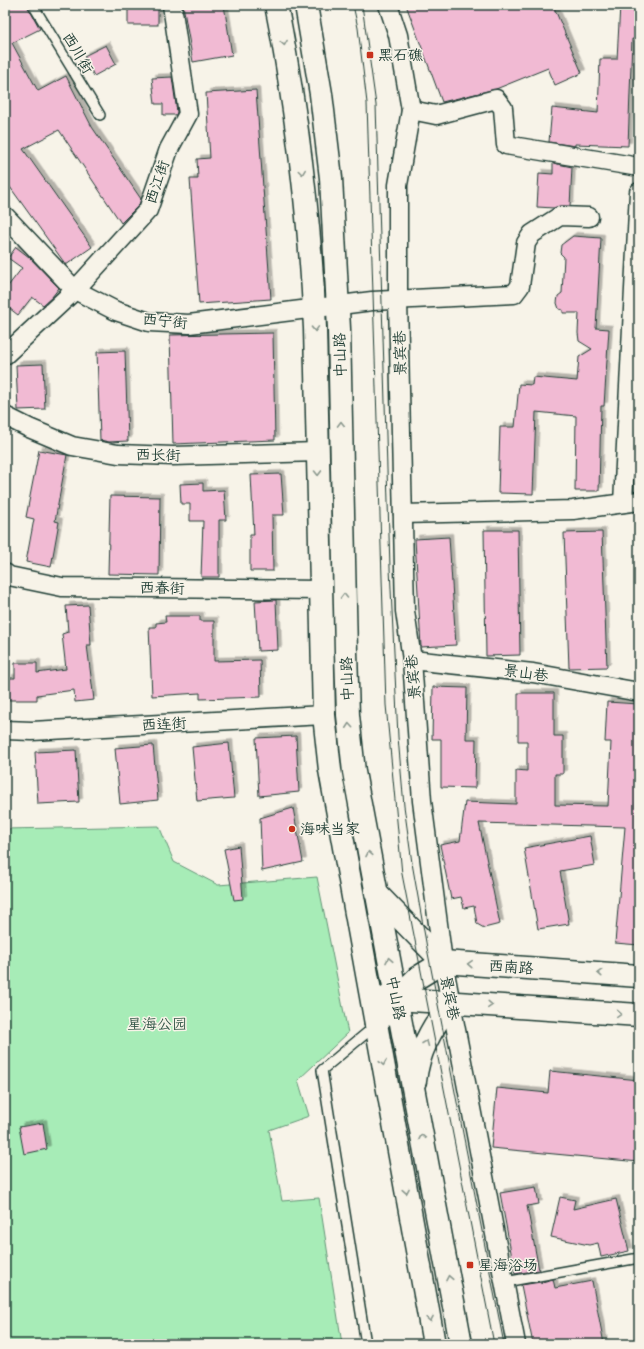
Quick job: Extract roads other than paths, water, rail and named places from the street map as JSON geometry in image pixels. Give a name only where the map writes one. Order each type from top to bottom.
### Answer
[{"type":"main road","name":"中山路","points":[[276,5],[285,50],[304,183],[314,308],[324,715],[330,770],[434,1344]]},
{"type":"main road","name":"中山路","points":[[306,5],[321,94],[331,178],[338,305],[348,715],[354,772],[461,1344]]},
{"type":"main road","points":[[376,893],[443,962],[417,978],[396,999],[376,1024]]},
{"type":"main road","name":"西南路","points":[[443,962],[639,976]]},
{"type":"main road","points":[[369,984],[381,994],[396,999],[639,1016]]},
{"type":"main road","points":[[414,1094],[420,1057],[437,1020],[451,1003]]},
{"type":"street","name":"西江街","points":[[5,354],[75,290],[148,210],[169,149],[188,114],[172,5]]},
{"type":"street","name":"景宾巷","points":[[388,5],[398,35],[411,110],[398,185],[398,300],[405,611],[412,660],[422,801],[443,962],[516,1344]]},
{"type":"street","points":[[411,110],[436,115],[496,99],[503,108],[506,145],[639,167]]},
{"type":"street","points":[[403,514],[573,510],[631,502],[639,192]]},
{"type":"street","name":"西宁街","points":[[5,216],[75,290],[116,311],[149,322],[189,324],[338,305],[398,300],[514,294],[520,286],[526,243],[532,234],[560,216],[588,216]]},
{"type":"street","name":"西长街","points":[[5,416],[72,446],[118,454],[173,456],[318,452]]},
{"type":"street","name":"西春街","points":[[5,573],[9,576],[62,587],[320,590]]},
{"type":"street","name":"景山巷","points":[[412,660],[533,673],[639,692]]},
{"type":"street","name":"西连街","points":[[5,730],[32,731],[324,715]]},
{"type":"lane","name":"西川街","points":[[33,5],[100,115]]},
{"type":"lane","points":[[366,1344],[322,1070],[376,1024]]},
{"type":"lane","points":[[504,1282],[639,1258]]},
{"type":"tram line","points":[[353,5],[358,28],[367,103],[386,705],[402,874],[494,1344]]},
{"type":"tram line","points":[[362,5],[376,105],[390,568],[398,737],[404,806],[412,863],[427,948],[504,1344]]},
{"type":"place","name":"黑石礁","points":[[370,55]]},
{"type":"place","name":"海味当家","points":[[292,829]]},
{"type":"place","name":"星海浴场","points":[[470,1265]]},
{"type":"park label","name":"星海公园","points":[[157,1024]]}]
